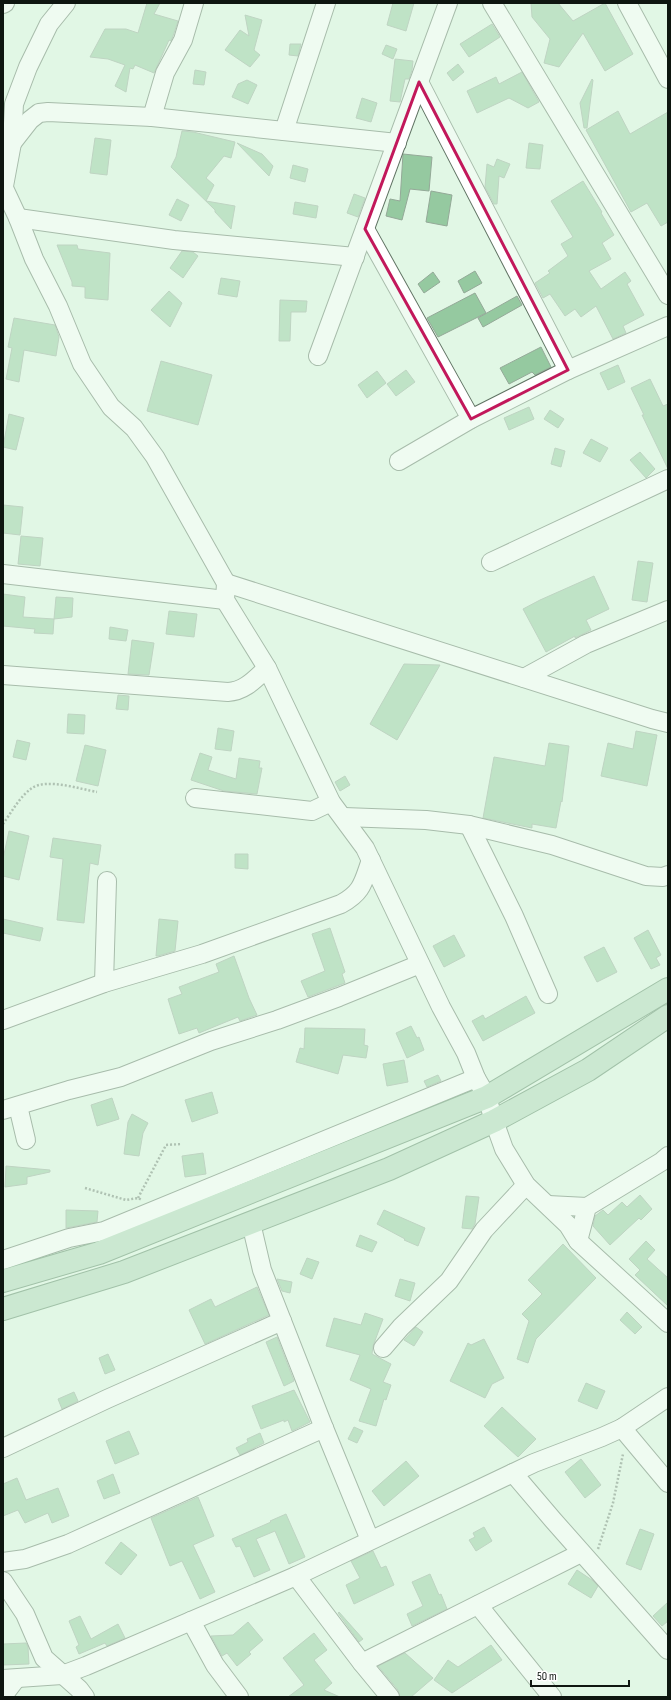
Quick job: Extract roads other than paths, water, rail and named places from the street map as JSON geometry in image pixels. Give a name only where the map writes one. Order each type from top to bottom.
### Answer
[{"type":"main road","points":[[3,1281],[99,1253],[487,1097],[668,989]]},
{"type":"main road","points":[[3,1310],[124,1272],[389,1169],[494,1121],[588,1070],[668,1016]]},
{"type":"street","points":[[66,3],[49,24],[28,67],[14,104],[12,143],[3,186],[18,218],[34,259],[58,306],[82,364],[111,406],[134,428],[155,458],[226,583],[225,600],[268,668],[331,802],[356,834],[371,860],[444,1014],[466,1053],[476,1078],[487,1097],[504,1149],[526,1185],[568,1224],[578,1241],[668,1323]]},
{"type":"street","points":[[152,117],[165,73],[183,40],[194,3]]},
{"type":"street","points":[[284,131],[326,3]]},
{"type":"street","points":[[318,356],[448,3]]},
{"type":"street","points":[[492,3],[668,295]]},
{"type":"street","points":[[627,3],[668,79]]},
{"type":"street","points":[[419,82],[568,370]]},
{"type":"street","points":[[12,143],[30,120],[39,113],[152,117],[397,143]]},
{"type":"street","points":[[18,218],[174,240],[355,257]]},
{"type":"street","points":[[365,229],[471,419]]},
{"type":"street","points":[[399,462],[471,419],[568,370],[668,326]]},
{"type":"street","points":[[491,562],[668,479]]},
{"type":"street","points":[[3,574],[225,600]]},
{"type":"street","points":[[226,583],[652,719],[668,722]]},
{"type":"street","points":[[524,678],[586,644],[666,612]]},
{"type":"street","points":[[3,675],[228,692],[242,689],[268,668]]},
{"type":"street","points":[[195,798],[312,811],[331,802]]},
{"type":"street","points":[[344,817],[426,820],[469,825],[552,845],[646,876],[663,877],[668,875]]},
{"type":"street","points":[[469,825],[514,916],[548,994]]},
{"type":"street","points":[[3,1020],[104,983],[202,954],[341,904],[353,897],[361,888],[371,860]]},
{"type":"street","points":[[104,983],[107,881]]},
{"type":"street","points":[[26,1140],[11,1108],[69,1090],[120,1077],[211,1041],[277,1020],[420,964]]},
{"type":"street","points":[[3,1260],[69,1238],[104,1231],[476,1078]]},
{"type":"street","points":[[548,1205],[587,1206],[661,1162],[668,1156]]},
{"type":"street","points":[[383,1348],[401,1327],[449,1281],[484,1230],[526,1185]]},
{"type":"street","points":[[578,1241],[587,1206]]},
{"type":"street","points":[[251,1223],[262,1270],[370,1540]]},
{"type":"street","points":[[3,1448],[282,1321]]},
{"type":"street","points":[[3,1696],[9,1679],[62,1675],[86,1666],[296,1576],[534,1462],[602,1437],[625,1431],[668,1397]]},
{"type":"street","points":[[3,1562],[25,1558],[68,1544],[324,1428]]},
{"type":"street","points":[[625,1431],[668,1483]]},
{"type":"street","points":[[513,1473],[668,1650]]},
{"type":"street","points":[[362,1663],[478,1605],[587,1559]]},
{"type":"street","points":[[296,1576],[362,1663],[390,1697]]},
{"type":"street","points":[[3,1581],[25,1614],[44,1658],[79,1689],[85,1697]]},
{"type":"street","points":[[478,1605],[552,1697]]},
{"type":"street","points":[[191,1621],[215,1664],[239,1697]]}]
